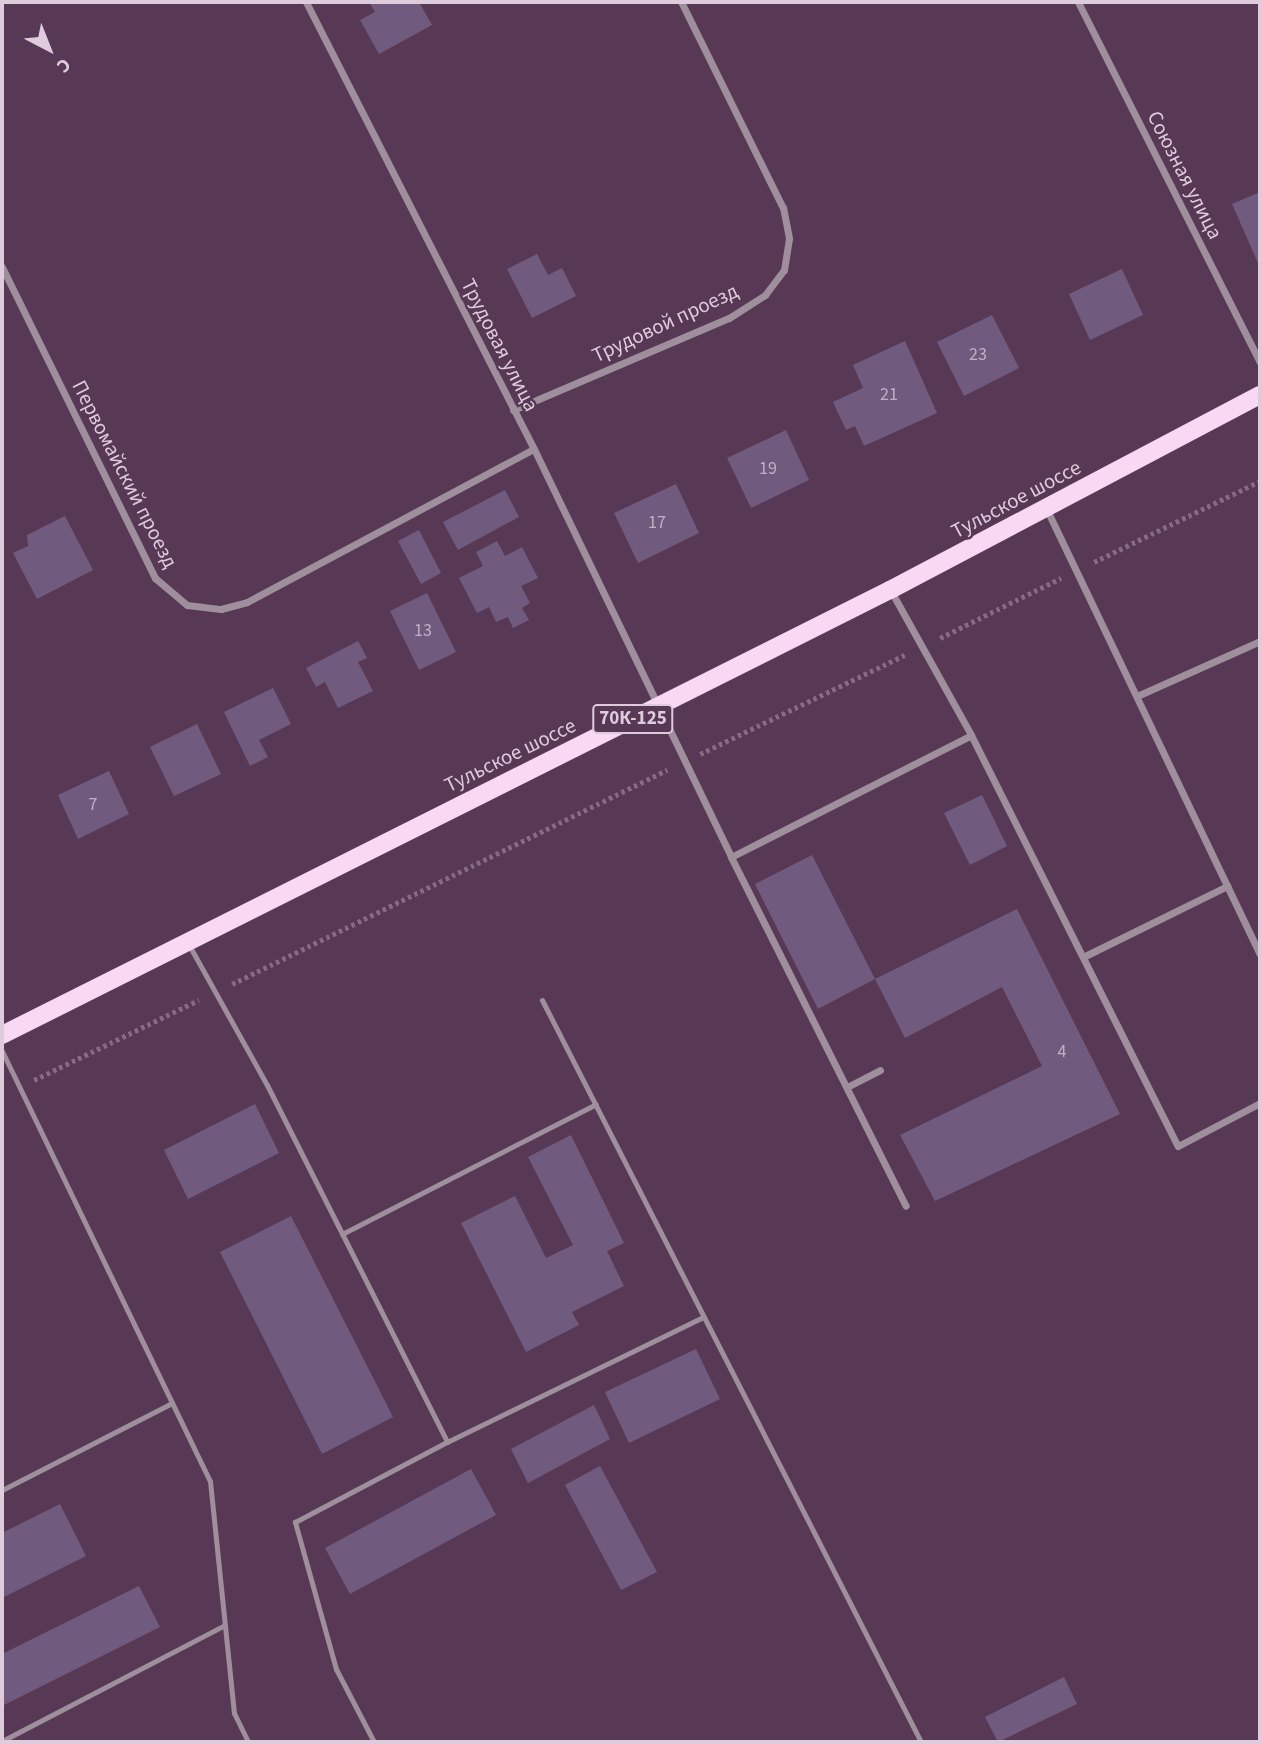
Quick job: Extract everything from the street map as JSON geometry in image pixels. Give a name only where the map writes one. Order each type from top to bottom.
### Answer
[{"type":"main road","name":"Тульское шоссе","points":[[2,1035],[890,590],[1260,395]]},
{"type":"street","name":"Трудовая улица","points":[[306,2],[534,449],[657,708],[906,1206]]},
{"type":"street","name":"Трудовой проезд","points":[[513,410],[729,318],[765,295],[784,270],[789,238],[783,208],[681,2]]},
{"type":"street","name":"Союзная улица","points":[[1078,2],[1260,363]]},
{"type":"street","name":"Первомайский проезд","points":[[2,267],[155,578],[187,605],[221,609],[247,602],[534,449]]},
{"type":"street","points":[[1047,509],[1260,954]]},
{"type":"street","points":[[890,590],[971,735],[1178,1146],[1260,1103]]},
{"type":"street","points":[[1137,696],[1260,640]]},
{"type":"street","points":[[731,858],[971,735]]},
{"type":"street","points":[[1083,957],[1227,886]]},
{"type":"street","points":[[847,1087],[880,1070]]},
{"type":"lane","points":[[187,941],[342,1234],[447,1442]]},
{"type":"lane","points":[[542,1000],[921,1742]]},
{"type":"lane","points":[[2,1051],[211,1481],[234,1713],[248,1742]]},
{"type":"lane","points":[[342,1234],[596,1104]]},
{"type":"lane","points":[[374,1742],[336,1669],[295,1522],[447,1442],[703,1317]]},
{"type":"lane","points":[[2,1490],[172,1403]]},
{"type":"lane","points":[[2,1741],[225,1625]]},
{"type":"path","points":[[19,1087],[1260,481]]},
{"type":"building","points":[[369,2],[419,2],[432,25],[379,54],[360,20],[375,12]]},
{"type":"building","points":[[1260,192],[1260,261],[1258,263],[1232,204]]},
{"type":"building","points":[[537,254],[548,275],[562,268],[576,296],[532,318],[507,269]]},
{"type":"building","points":[[1122,269],[1143,315],[1090,340],[1069,294]]},
{"type":"building","points":[[992,315],[1019,368],[964,396],[937,342]]},
{"type":"building","points":[[905,341],[937,413],[864,446],[855,426],[846,430],[833,402],[863,388],[853,365]]},
{"type":"building","points":[[786,430],[809,480],[751,508],[727,458]]},
{"type":"building","points":[[676,484],[699,533],[638,563],[614,513]]},
{"type":"building","points":[[505,490],[519,517],[458,550],[443,522]]},
{"type":"building","points":[[65,516],[93,570],[37,599],[13,553],[28,546],[27,535]]},
{"type":"building","points":[[419,530],[441,573],[421,584],[398,541]]},
{"type":"building","points":[[497,541],[505,556],[522,547],[538,578],[521,586],[530,603],[522,608],[529,620],[513,628],[508,617],[496,622],[489,607],[477,613],[459,578],[483,566],[476,552]]},
{"type":"building","points":[[427,593],[456,652],[419,670],[390,611]]},
{"type":"building","points":[[358,641],[367,658],[358,662],[373,691],[338,708],[325,682],[316,687],[306,668]]},
{"type":"building","points":[[273,688],[291,724],[259,740],[268,757],[250,766],[224,712]]},
{"type":"building","points":[[197,724],[221,774],[174,796],[150,747]]},
{"type":"building","points":[[109,771],[129,814],[78,839],[58,795]]},
{"type":"building","points":[[982,795],[1007,846],[970,865],[944,813]]},
{"type":"building","points":[[812,855],[875,979],[818,1009],[755,884]]},
{"type":"building","points":[[1017,909],[1120,1114],[935,1201],[900,1135],[1042,1066],[1002,987],[905,1038],[875,979]]},
{"type":"building","points":[[255,1104],[279,1153],[188,1199],[164,1150]]},
{"type":"building","points":[[571,1135],[624,1243],[607,1251],[624,1286],[572,1312],[579,1325],[526,1352],[461,1223],[515,1196],[546,1258],[573,1245],[528,1157]]},
{"type":"building","points":[[291,1216],[393,1417],[322,1454],[220,1252]]},
{"type":"building","points":[[696,1349],[720,1399],[629,1443],[605,1392]]},
{"type":"building","points":[[594,1405],[610,1439],[528,1483],[511,1449]]},
{"type":"building","points":[[600,1466],[657,1572],[621,1590],[565,1485]]},
{"type":"building","points":[[471,1469],[496,1515],[350,1594],[325,1548]]},
{"type":"building","points":[[60,1504],[86,1556],[2,1598],[2,1533]]},
{"type":"building","points":[[139,1586],[160,1627],[2,1706],[2,1654]]},
{"type":"building","points":[[1064,1677],[1077,1704],[998,1742],[985,1717]]}]
